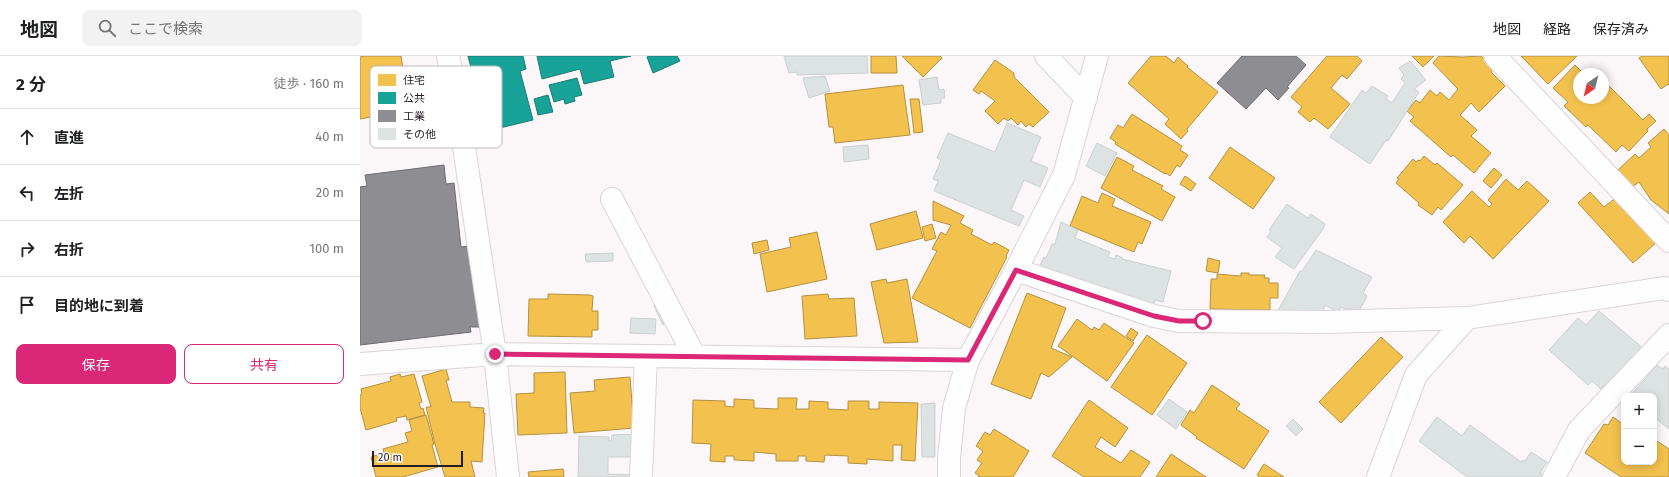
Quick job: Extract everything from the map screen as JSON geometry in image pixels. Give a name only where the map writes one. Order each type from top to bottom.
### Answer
[{"type":"street","points":[[448,56],[450,66]]},
{"type":"street","points":[[1046,56],[1086,98]]},
{"type":"street","points":[[949,477],[949,458],[954,408],[968,360],[1064,175],[1097,56]]},
{"type":"street","points":[[1495,56],[1669,241]]},
{"type":"street","points":[[464,148],[495,354],[508,477]]},
{"type":"street","points":[[612,199],[694,356]]},
{"type":"street","points":[[1016,270],[1154,316],[1179,321],[1325,322],[1467,318],[1664,288],[1669,290]]},
{"type":"street","points":[[1378,477],[1416,375],[1467,318]]},
{"type":"street","points":[[1554,477],[1579,430],[1669,335]]},
{"type":"street","points":[[360,364],[495,354],[968,360]]},
{"type":"street","points":[[641,477],[646,356]]},
{"type":"building: 住宅","points":[[401,56],[403,66],[370,66],[370,117],[360,119],[360,57]]},
{"type":"building: 住宅","points":[[871,56],[896,56],[897,73],[871,73]]},
{"type":"building: 住宅","points":[[902,56],[940,56],[942,58],[923,77]]},
{"type":"building: 住宅","points":[[1151,56],[1166,56],[1174,63],[1178,57],[1188,66],[1187,67],[1218,92],[1187,129],[1188,131],[1181,139],[1165,124],[1169,119],[1128,83]]},
{"type":"building: 住宅","points":[[1327,56],[1357,56],[1362,61],[1347,79],[1342,75],[1331,88],[1350,104],[1328,129],[1314,118],[1310,122],[1298,112],[1302,107],[1291,97]]},
{"type":"building: 住宅","points":[[1412,56],[1434,56],[1423,67]]},
{"type":"building: 住宅","points":[[1439,56],[1481,56],[1494,69],[1491,72],[1505,86],[1479,112],[1471,103],[1460,115],[1477,130],[1471,136],[1491,153],[1474,173],[1453,155],[1451,157],[1410,121],[1414,117],[1407,111],[1416,100],[1420,103],[1430,90],[1437,96],[1440,92],[1449,100],[1458,89],[1433,63]]},
{"type":"building: 住宅","points":[[1521,56],[1577,56],[1548,84]]},
{"type":"building: 住宅","points":[[1642,56],[1669,56],[1669,85],[1668,84],[1661,89],[1639,58]]},
{"type":"building: 住宅","points":[[995,60],[1014,73],[1014,77],[1049,112],[1033,127],[1029,124],[1026,127],[1021,121],[1018,125],[1011,118],[1008,121],[1004,118],[998,124],[985,111],[995,101],[981,91],[979,94],[973,90]]},
{"type":"building: 住宅","points":[[1575,65],[1578,68],[1573,68],[1573,104],[1609,104],[1609,86],[1643,120],[1649,114],[1656,121],[1647,129],[1648,131],[1629,151],[1622,145],[1616,152],[1588,125],[1586,127],[1564,106],[1568,102],[1553,88]]},
{"type":"building: 住宅","points":[[903,85],[910,135],[835,143],[833,127],[829,127],[825,94]]},
{"type":"building: 住宅","points":[[910,99],[919,99],[923,132],[914,133]]},
{"type":"building: 住宅","points":[[1132,114],[1182,146],[1180,150],[1188,155],[1180,167],[1177,165],[1170,176],[1115,144],[1116,142],[1110,138],[1118,125],[1123,128]]},
{"type":"building: 住宅","points":[[1664,129],[1669,135],[1669,214],[1651,200],[1639,182],[1632,187],[1618,170],[1635,154],[1639,158],[1651,147],[1648,143]]},
{"type":"building: 住宅","points":[[1230,147],[1275,178],[1253,209],[1209,178]]},
{"type":"building: 住宅","points":[[1424,156],[1435,165],[1437,163],[1463,185],[1441,210],[1438,207],[1432,215],[1418,205],[1419,203],[1396,183],[1399,179],[1397,178],[1413,159],[1416,162],[1418,160],[1420,161]]},
{"type":"building: 住宅","points":[[1117,157],[1134,166],[1132,170],[1163,186],[1161,189],[1175,197],[1162,221],[1101,188]]},
{"type":"building: 住宅","points":[[1494,168],[1502,175],[1491,188],[1483,181]]},
{"type":"building: 住宅","points":[[1185,176],[1196,184],[1191,191],[1180,184]]},
{"type":"building: 住宅","points":[[1506,179],[1518,190],[1527,181],[1549,201],[1493,259],[1470,236],[1464,243],[1443,222],[1472,191],[1489,207],[1492,204],[1488,200]]},
{"type":"building: 住宅","points":[[1590,192],[1604,207],[1617,197],[1657,242],[1633,263],[1578,203]]},
{"type":"building: 住宅","points":[[1102,193],[1115,199],[1112,206],[1151,222],[1142,244],[1138,242],[1134,252],[1070,226],[1082,196],[1098,203]]},
{"type":"building: 住宅","points":[[933,201],[964,216],[960,223],[973,230],[971,234],[992,245],[994,242],[1009,250],[1006,256],[1007,257],[970,328],[912,298],[937,251],[932,249],[941,232],[946,235],[951,225],[933,220]]},
{"type":"building: 住宅","points":[[916,211],[923,238],[877,250],[870,224]]},
{"type":"building: 住宅","points":[[932,224],[936,238],[925,241],[922,227]]},
{"type":"building: 住宅","points":[[817,232],[827,279],[767,292],[760,254],[791,247],[789,238]]},
{"type":"building: 住宅","points":[[767,240],[769,250],[754,254],[752,243]]},
{"type":"building: 住宅","points":[[1208,258],[1220,261],[1218,273],[1206,271]]},
{"type":"building: 住宅","points":[[1241,273],[1249,273],[1249,275],[1265,275],[1264,278],[1269,278],[1269,283],[1278,283],[1278,298],[1270,298],[1270,310],[1210,309],[1211,279],[1217,279],[1217,274],[1241,276]]},
{"type":"building: 住宅","points":[[886,279],[887,283],[907,279],[918,342],[884,343],[871,282]]},
{"type":"building: 住宅","points":[[1027,293],[1066,308],[1051,348],[1072,357],[1049,377],[1041,373],[1031,399],[991,384]]},
{"type":"building: 住宅","points":[[548,294],[593,296],[592,311],[598,311],[598,330],[592,330],[592,337],[528,336],[529,299],[548,299]]},
{"type":"building: 住宅","points":[[828,294],[829,299],[854,298],[857,336],[805,339],[802,296]]},
{"type":"building: 住宅","points":[[1077,319],[1092,330],[1094,327],[1099,330],[1104,323],[1134,343],[1107,381],[1058,346]]},
{"type":"building: 住宅","points":[[1131,328],[1138,333],[1133,341],[1126,336]]},
{"type":"building: 住宅","points":[[1147,335],[1187,363],[1152,415],[1111,387]]},
{"type":"building: 住宅","points":[[1381,337],[1403,357],[1341,423],[1319,402]]},
{"type":"building: 住宅","points":[[446,369],[449,380],[446,380],[452,402],[470,402],[470,407],[484,408],[482,462],[471,461],[475,477],[445,477],[435,444],[426,407],[431,407],[422,376]]},
{"type":"building: 住宅","points":[[565,372],[567,433],[518,435],[516,394],[534,393],[534,373]]},
{"type":"building: 住宅","points":[[400,374],[401,377],[414,374],[422,402],[419,403],[421,409],[423,408],[425,415],[407,420],[406,416],[396,418],[397,421],[366,430],[360,408],[360,395],[362,394],[361,389],[391,381],[390,377]]},
{"type":"building: 住宅","points":[[630,377],[634,428],[574,433],[570,393],[595,391],[594,380]]},
{"type":"building: 住宅","points":[[1212,385],[1240,404],[1236,409],[1269,431],[1244,469],[1196,438],[1197,437],[1181,425],[1190,410],[1194,413]]},
{"type":"building: 住宅","points":[[778,398],[797,398],[796,409],[809,409],[809,401],[828,402],[828,409],[848,410],[848,401],[869,401],[869,409],[879,409],[879,402],[918,403],[915,461],[901,460],[902,445],[893,445],[893,461],[867,459],[867,464],[848,463],[848,456],[825,455],[824,462],[806,461],[806,456],[798,456],[798,461],[776,461],[776,454],[754,452],[754,461],[734,460],[734,456],[725,456],[725,462],[710,461],[711,444],[692,443],[693,400],[725,401],[725,406],[734,407],[734,399],[754,400],[754,408],[778,409]]},
{"type":"building: 住宅","points":[[1089,400],[1128,428],[1115,447],[1101,437],[1095,447],[1121,463],[1131,450],[1150,462],[1140,477],[1084,477],[1052,456]]},
{"type":"building: 住宅","points":[[426,415],[434,444],[432,445],[438,467],[403,477],[376,477],[371,457],[384,453],[383,449],[408,442],[405,433],[412,431],[409,420]]},
{"type":"building: 住宅","points":[[1613,417],[1621,423],[1621,465],[1657,465],[1657,441],[1669,449],[1669,477],[1621,477],[1585,453],[1604,424],[1608,425]]},
{"type":"building: 住宅","points":[[994,429],[1029,451],[1013,477],[978,477],[979,475],[975,473],[982,463],[977,460],[983,451],[976,446],[985,432],[990,435]]},
{"type":"building: 住宅","points":[[1171,454],[1206,477],[1156,477]]},
{"type":"building: 住宅","points":[[1264,464],[1284,477],[1259,477],[1257,475]]},
{"type":"building: 住宅","points":[[563,469],[564,477],[529,477],[528,472]]},
{"type":"building: 公共","points":[[468,56],[523,56],[526,69],[520,71],[533,120],[502,127],[502,66],[471,66]]},
{"type":"building: 公共","points":[[537,56],[631,56],[610,61],[614,77],[584,84],[580,69],[542,79]]},
{"type":"building: 公共","points":[[677,56],[680,61],[653,73],[647,57]]},
{"type":"building: 公共","points":[[577,78],[582,95],[574,97],[575,101],[565,104],[564,99],[554,102],[549,85]]},
{"type":"building: 公共","points":[[548,95],[553,112],[538,115],[534,99]]},
{"type":"building: 工業","points":[[1242,56],[1296,56],[1306,65],[1278,100],[1266,88],[1246,109],[1217,83]]},
{"type":"building: 工業","points":[[444,165],[446,184],[454,183],[461,247],[470,246],[480,327],[470,327],[471,332],[360,345],[360,187],[367,186],[365,175]]},
{"type":"building: その他","points":[[784,56],[867,56],[868,73],[797,75],[797,72],[789,73]]},
{"type":"building: その他","points":[[1410,61],[1426,80],[1414,89],[1419,92],[1388,141],[1386,140],[1370,164],[1330,137],[1362,90],[1366,93],[1372,86],[1388,96],[1386,99],[1392,103],[1405,83],[1401,79],[1404,75],[1399,68]]},
{"type":"building: その他","points":[[825,76],[830,91],[809,98],[803,78]]},
{"type":"building: その他","points":[[937,77],[939,90],[944,89],[945,98],[941,98],[941,103],[923,105],[919,80]]},
{"type":"building: その他","points":[[1007,123],[1041,137],[1031,161],[1048,168],[1040,187],[1024,180],[1011,210],[1024,216],[1019,226],[934,191],[938,181],[933,179],[941,160],[937,158],[948,133],[995,152]]},
{"type":"building: その他","points":[[1097,143],[1117,153],[1105,176],[1086,166]]},
{"type":"building: その他","points":[[868,145],[869,159],[844,162],[843,147]]},
{"type":"building: その他","points":[[1287,204],[1308,218],[1311,214],[1325,224],[1294,269],[1275,257],[1282,248],[1267,237],[1271,231],[1269,230]]},
{"type":"building: その他","points":[[1061,222],[1078,230],[1075,238],[1110,252],[1108,257],[1115,259],[1116,255],[1123,258],[1122,259],[1171,271],[1163,302],[1155,300],[1152,308],[1038,269],[1044,257],[1046,258],[1052,244],[1055,244]]},
{"type":"building: その他","points":[[1316,250],[1372,277],[1363,293],[1367,296],[1358,313],[1349,308],[1348,310],[1341,307],[1338,312],[1325,305],[1322,314],[1276,314],[1300,271],[1302,271]]},
{"type":"building: その他","points":[[613,253],[613,261],[586,262],[585,254]]},
{"type":"building: その他","points":[[660,303],[670,322],[663,325],[654,306]]},
{"type":"building: その他","points":[[1599,311],[1644,349],[1608,390],[1603,386],[1601,389],[1592,381],[1588,385],[1549,350],[1578,318],[1586,325]]},
{"type":"building: その他","points":[[631,318],[656,319],[655,334],[630,333]]},
{"type":"building: その他","points":[[1657,365],[1663,369],[1665,366],[1669,369],[1669,429],[1657,419],[1657,393],[1633,393]]},
{"type":"building: その他","points":[[1169,399],[1187,412],[1176,429],[1157,415]]},
{"type":"building: その他","points":[[935,403],[935,457],[922,457],[921,404]]},
{"type":"building: その他","points":[[1437,417],[1462,436],[1470,425],[1521,462],[1523,460],[1525,461],[1531,452],[1547,462],[1540,473],[1542,474],[1540,477],[1467,477],[1419,441]]},
{"type":"building: その他","points":[[1293,419],[1303,429],[1296,436],[1286,426]]},
{"type":"building: その他","points":[[635,434],[634,457],[608,457],[608,474],[635,475],[635,477],[578,477],[579,436],[609,437],[609,441],[611,441],[612,435]]},
{"type":"route","points":[[495,354],[968,360],[1016,270],[1154,316],[1179,321],[1203,321]]}]
